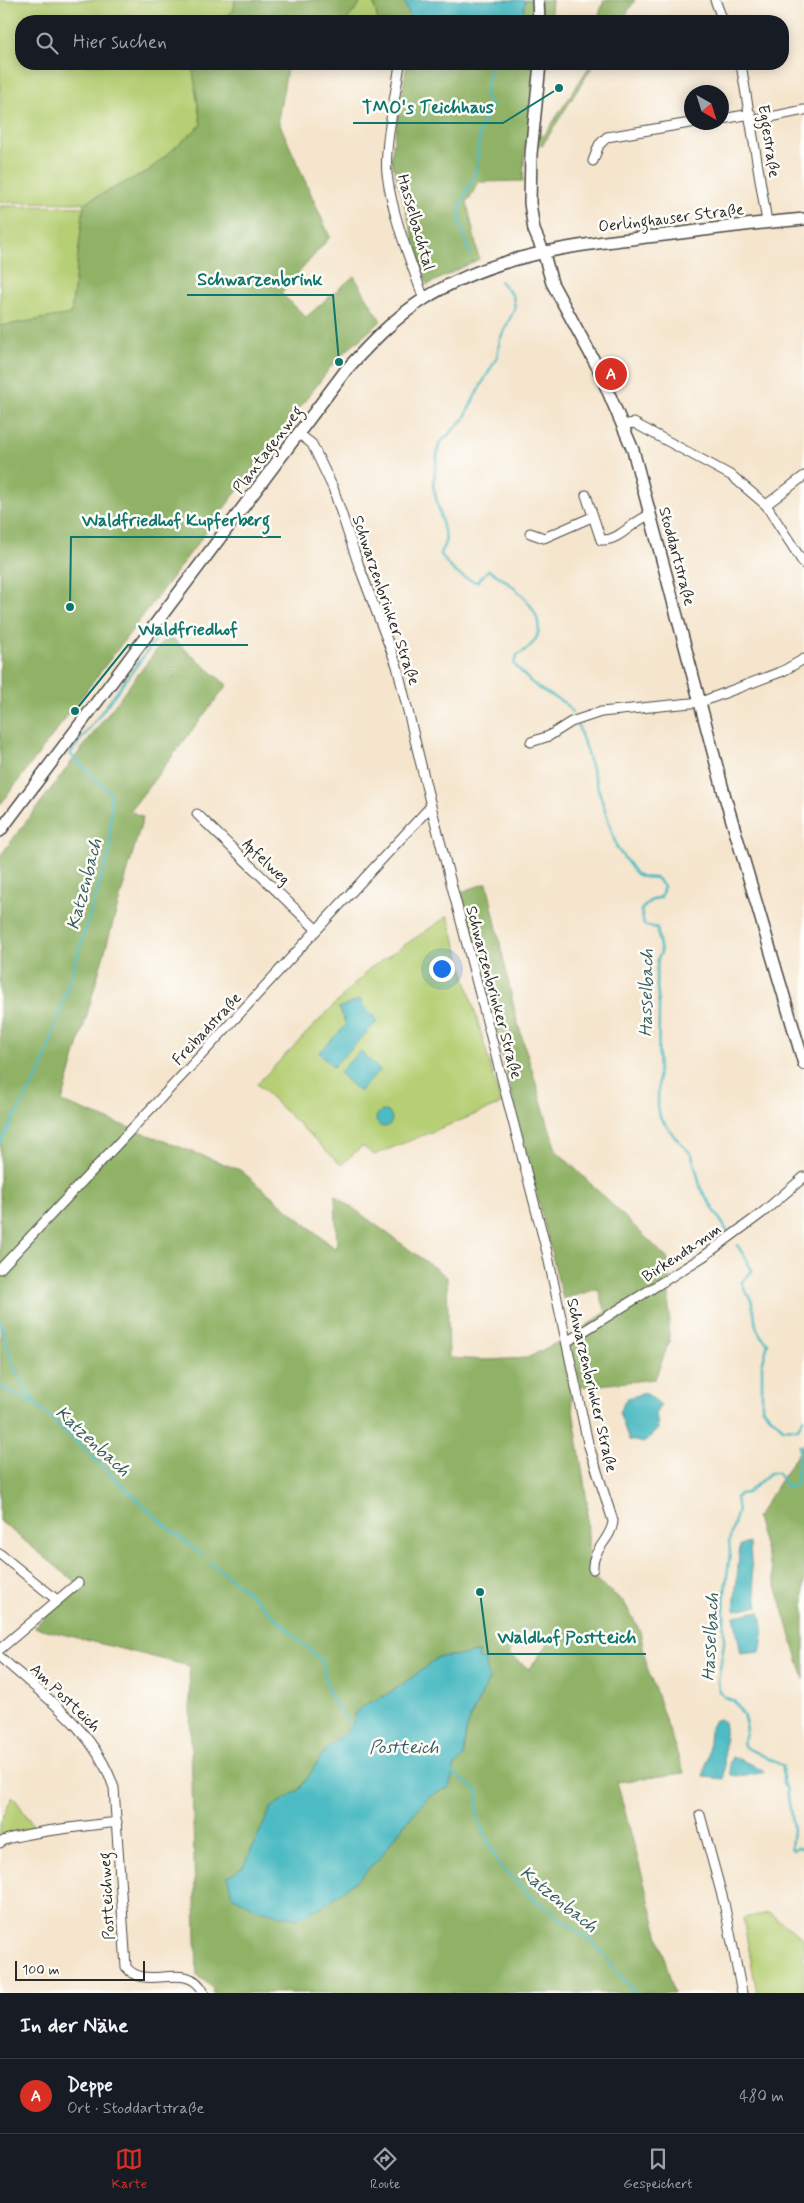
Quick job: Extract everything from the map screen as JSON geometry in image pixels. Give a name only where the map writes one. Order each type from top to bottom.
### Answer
[{"type":"street","points":[[538,0],[539,15]]},
{"type":"street","points":[[715,0],[721,15]]},
{"type":"street","name":"Hasselbachtal","points":[[399,70],[387,155],[387,174],[404,239],[424,299]]},
{"type":"street","name":"Stoddartstraße","points":[[539,70],[531,154],[530,203],[534,230],[543,251],[552,283],[598,368],[633,450],[725,798],[804,1064]]},
{"type":"street","name":"Eggestraße","points":[[743,70],[767,222]]},
{"type":"street","points":[[729,119],[804,110]]},
{"type":"street","points":[[593,161],[599,145],[608,137],[684,124]]},
{"type":"street","name":"Oerlinghauser Straße","points":[[543,251],[767,222],[804,219]]},
{"type":"street","name":"Plantagenweg","points":[[0,831],[298,433],[346,370],[372,341],[390,324],[424,299],[471,274],[503,262],[543,251]]},
{"type":"street","points":[[622,425],[634,423],[732,476],[766,505],[804,564]]},
{"type":"street","name":"Schwarzenbrinker Straße","points":[[298,433],[312,444],[333,488],[359,566],[398,666],[431,806],[545,1243],[568,1341],[588,1443],[613,1521],[611,1532],[592,1563],[593,1569]]},
{"type":"street","points":[[766,505],[804,476]]},
{"type":"street","points":[[586,495],[601,540],[611,540],[641,517],[650,514]]},
{"type":"street","points":[[530,533],[544,538],[592,517]]},
{"type":"street","points":[[531,742],[549,736],[571,722],[601,712],[701,702],[783,671],[804,659]]},
{"type":"street","name":"Freibadstraße","points":[[0,1269],[206,1050],[431,806]]},
{"type":"street","name":"Apfelweg","points":[[197,814],[316,930]]},
{"type":"street","name":"Birkendamm","points":[[568,1341],[704,1256],[762,1213],[804,1177]]},
{"type":"street","points":[[0,1554],[57,1600]]},
{"type":"street","points":[[0,1649],[78,1583]]},
{"type":"street","name":"Am Postteich","points":[[0,1657],[84,1733],[97,1749],[109,1771],[114,1788],[117,1822]]},
{"type":"street","points":[[700,1815],[724,1903],[742,1993]]},
{"type":"street","points":[[0,1843],[4,1839],[117,1822]]},
{"type":"street","name":"Postteichweg","points":[[117,1822],[126,1967],[138,1979],[188,1978],[196,1982],[204,1993]]},
{"type":"green space","points":[[0,0],[235,0],[234,10],[228,15],[15,15],[15,70],[193,70],[201,125],[148,171],[84,203],[0,202]]},
{"type":"green space","points":[[235,0],[360,0],[359,5],[351,15],[228,15],[234,10]]},
{"type":"green space","points":[[360,0],[373,0],[377,15],[351,15],[359,5]]},
{"type":"green space","points":[[373,0],[404,0],[409,15],[377,15]]},
{"type":"green space","points":[[525,0],[552,0],[551,15],[523,15]]},
{"type":"green space","points":[[604,0],[635,0],[626,15],[599,15]]},
{"type":"green space","points":[[193,70],[287,70],[278,120],[330,237],[281,293],[306,317],[354,276],[381,321],[336,360],[0,805],[0,326],[71,314],[84,203],[148,171],[201,125]]},
{"type":"green space","points":[[406,70],[546,70],[540,135],[544,136],[587,70],[590,70],[542,146],[525,144],[523,181],[479,182],[467,202],[479,259],[427,285],[391,158]]},
{"type":"green space","points":[[0,206],[84,207],[71,314],[0,326]]},
{"type":"green space","points":[[168,635],[227,685],[130,811],[143,817],[62,1102],[240,1170],[337,1250],[335,1195],[447,1277],[449,1358],[488,1360],[527,1358],[562,1340],[587,1501],[589,1574],[624,1602],[640,1631],[647,1667],[684,1773],[617,1782],[674,1993],[213,1993],[213,1988],[197,1975],[189,1666],[34,1627],[79,1585],[0,1521],[0,856]],"holes":[[[524,1628],[548,1644],[529,1669],[508,1654]],[[474,1652],[489,1680],[469,1722],[463,1757],[409,1819],[380,1858],[243,1867],[271,1808],[300,1789],[326,1749],[353,1727],[356,1713],[368,1703],[385,1696],[438,1657],[466,1655]]]},
{"type":"green space","points":[[487,883],[516,1017],[556,1150],[669,1260],[669,1342],[655,1379],[581,1387],[569,1338],[606,1312],[598,1289],[563,1299],[461,892]]},
{"type":"green space","points":[[448,916],[501,1104],[374,1155],[362,1146],[341,1165],[257,1084],[369,969]]},
{"type":"green space","points":[[804,1444],[804,1680],[756,1518]]},
{"type":"green space","points":[[13,1796],[34,1827],[0,1836],[0,1821]]},
{"type":"green space","points":[[769,1913],[804,1939],[804,1993],[757,1993],[743,1918]]},
{"type":"water","points":[[404,0],[525,0],[523,15],[409,15]]},
{"type":"water","points":[[360,999],[364,1007],[378,1021],[333,1067],[319,1053],[346,1025],[339,1008]]},
{"type":"water","points":[[360,1051],[380,1070],[359,1092],[339,1073]]},
{"type":"water","points":[[384,1111],[390,1113],[392,1119],[390,1125],[384,1127],[378,1125],[376,1119],[378,1113]]},
{"type":"water","points":[[646,1393],[661,1405],[656,1412],[658,1429],[644,1443],[629,1440],[619,1412],[627,1398]]},
{"type":"water","points":[[748,1542],[750,1545],[752,1573],[758,1606],[734,1610],[740,1545]]},
{"type":"water","points":[[760,1611],[763,1632],[760,1652],[741,1654],[734,1616]]},
{"type":"water","name":"Postteich","points":[[474,1652],[479,1653],[478,1658],[485,1660],[489,1680],[471,1716],[465,1736],[463,1758],[455,1766],[449,1788],[430,1795],[403,1826],[380,1858],[357,1880],[328,1903],[297,1919],[259,1910],[233,1897],[227,1877],[243,1867],[271,1808],[300,1789],[326,1749],[352,1727],[356,1713],[368,1703],[385,1696],[438,1657],[466,1655]]},
{"type":"water","points":[[721,1719],[724,1722],[725,1728],[724,1779],[703,1777],[708,1756],[710,1729],[715,1720]]},
{"type":"water","points":[[732,1756],[762,1769],[763,1773],[731,1775],[729,1764]]},
{"type":"waterway","name":"Hasselbach","points":[[470,254],[461,225],[460,214],[462,201],[476,170],[480,128],[491,104],[485,97],[490,70]]},
{"type":"waterway","name":"Hasselbach","points":[[500,281],[513,296],[515,308],[500,339],[497,357],[464,419],[439,444],[433,485],[446,539],[441,554],[452,569],[465,578],[477,582],[488,570],[500,577],[524,597],[533,609],[538,621],[538,633],[531,645],[517,655],[514,664],[534,685],[566,704],[572,713]]},
{"type":"waterway","name":"Katzenbach","points":[[0,1143],[42,1069],[110,850],[111,794],[70,754],[161,633]]},
{"type":"waterway","name":"Hasselbach","points":[[578,725],[617,848],[636,874],[643,877],[656,878],[664,886],[661,897],[650,901],[641,910],[644,925],[657,928],[661,953],[658,958],[656,977],[659,1006],[658,1107],[660,1117],[674,1136],[692,1155],[701,1189],[729,1234]]},
{"type":"waterway","name":"Hasselbach","points":[[737,1245],[752,1271],[742,1282],[752,1303],[759,1334],[768,1343],[762,1365],[762,1408],[783,1428],[797,1429],[804,1418]]},
{"type":"waterway","name":"Katzenbach","points":[[0,1321],[15,1370],[35,1403],[159,1520],[203,1556]]},
{"type":"waterway","points":[[0,1387],[35,1403]]},
{"type":"waterway","name":"Hasselbach","points":[[804,1446],[799,1446],[796,1485],[787,1487],[778,1473],[770,1473],[747,1493],[739,1494],[736,1498],[738,1510],[729,1541],[730,1553],[724,1599],[724,1643],[718,1681],[719,1690],[724,1697],[734,1701],[743,1714],[747,1729],[743,1743],[745,1747],[783,1766],[783,1783],[787,1789],[793,1829],[791,1848],[793,1850],[798,1847],[804,1849]]},
{"type":"waterway","name":"Katzenbach","points":[[210,1562],[252,1596],[323,1662],[328,1689],[341,1712],[353,1727]]},
{"type":"waterway","name":"Katzenbach","points":[[453,1773],[478,1791],[477,1818],[499,1865],[531,1897],[594,1943],[635,1993]]},
{"type":"place","name":"TMO's Teichhaus","points":[[559,88]]},
{"type":"place","name":"Schwarzenbrink","points":[[339,362]]},
{"type":"place","name":"Deppe","points":[[611,374]]},
{"type":"place","name":"Waldfriedhof Kupferberg","points":[[70,607]]},
{"type":"place","name":"Waldfriedhof","points":[[75,711]]},
{"type":"place","name":"Waldhof Postteich","points":[[480,1592]]}]
